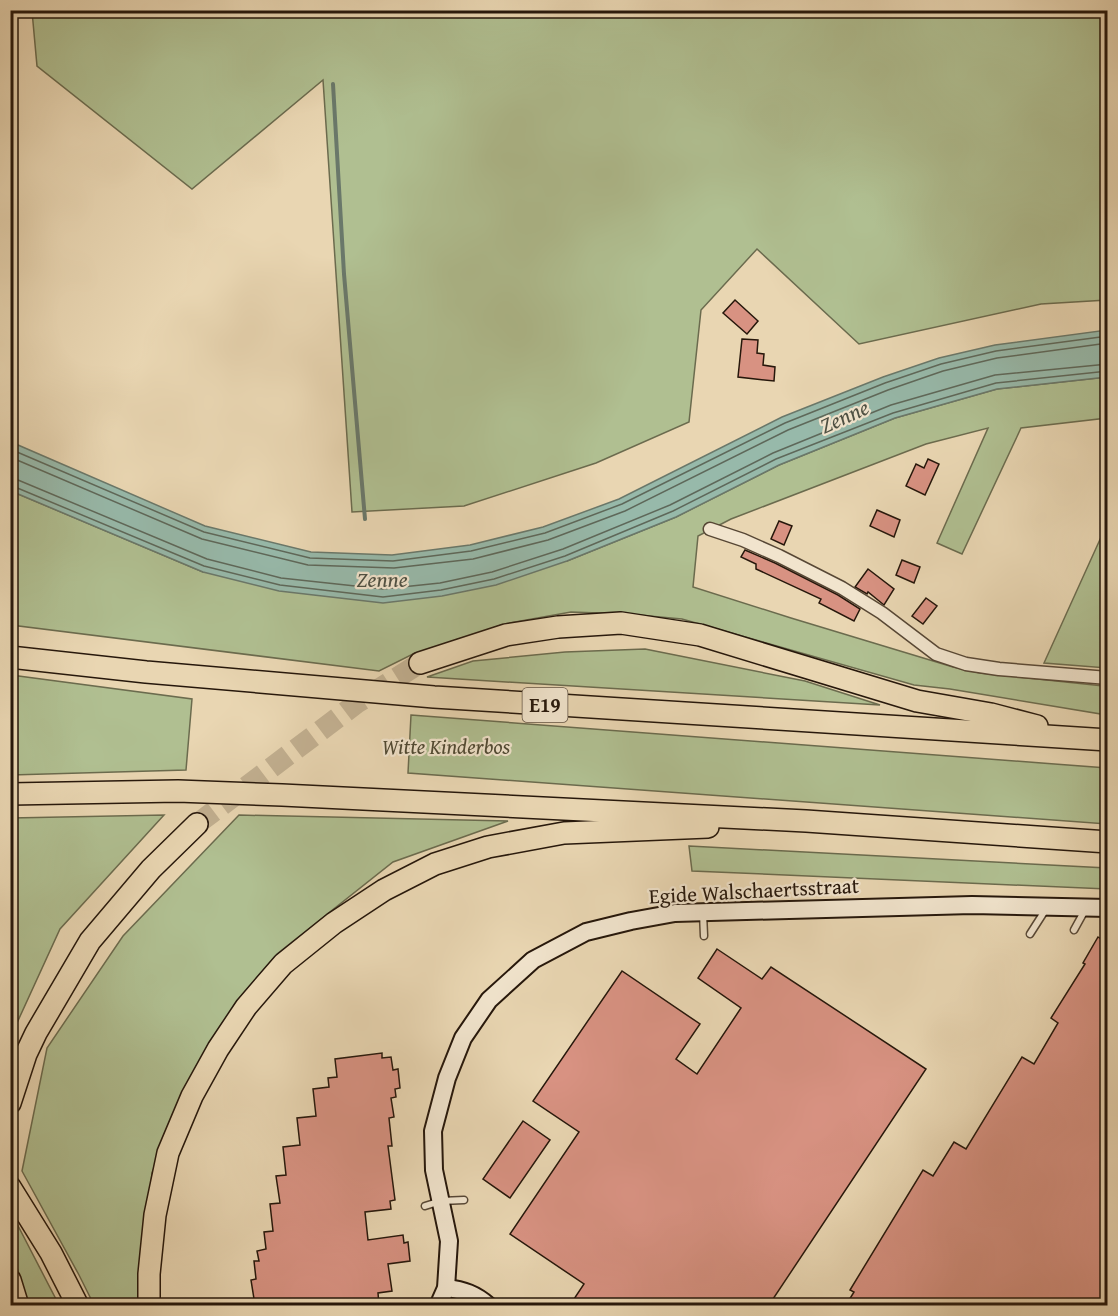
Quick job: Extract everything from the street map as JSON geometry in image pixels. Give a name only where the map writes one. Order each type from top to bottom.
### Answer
[{"type":"highway","points":[[420,663],[506,635],[558,627],[621,624],[700,635],[917,701],[991,714],[1081,738]]},
{"type":"highway","name":"E19","points":[[10,657],[146,672],[434,698],[1107,740]]},
{"type":"highway","points":[[10,794],[190,791],[806,821],[1107,842]]},
{"type":"highway","points":[[149,1305],[149,1274],[155,1215],[168,1153],[192,1096],[218,1049],[246,1007],[283,963],[334,923],[384,890],[435,864],[488,847],[564,833],[683,829],[806,821]]},
{"type":"highway","points":[[10,1103],[26,1054],[36,1033],[90,941],[151,868],[197,824]]},
{"type":"highway","points":[[14,1193],[51,1253],[78,1305]]},
{"type":"highway","points":[[10,1280],[18,1305]]},
{"type":"main road","name":"Egide Walschaertsstraat","points":[[446,1288],[449,1241],[433,1204],[433,1131],[447,1078],[463,1038],[489,1000],[533,960],[586,932],[675,913],[972,905],[1107,908]]},
{"type":"main road","points":[[438,1305],[446,1288],[462,1290],[479,1297],[489,1305]]},
{"type":"street","points":[[710,528],[779,556],[842,588],[882,613],[936,654],[966,664],[999,669],[1107,678]]},
{"type":"lane","points":[[1029,934],[1048,906]]},
{"type":"lane","points":[[1074,930],[1087,907]]},
{"type":"lane","points":[[703,912],[704,936]]},
{"type":"lane","points":[[433,1204],[464,1200]]},
{"type":"green space","points":[[32,11],[1107,11],[1107,300],[1041,304],[859,344],[757,249],[701,310],[689,422],[596,463],[464,506],[352,512],[323,80],[192,189],[37,66]]},
{"type":"green space","points":[[1107,377],[1107,418],[1021,428],[962,554],[937,543],[988,428],[926,444],[731,519],[698,536],[693,587],[953,667],[980,673],[1103,686],[1107,680],[1107,715],[914,685],[682,619],[627,614],[571,612],[504,624],[417,656],[415,653],[379,671],[11,625],[11,491],[203,572],[567,561],[676,517],[779,465],[895,418],[997,389]]},
{"type":"green space","points":[[1107,524],[1107,668],[1044,663]]},
{"type":"green space","points":[[645,649],[805,681],[880,705],[427,677],[473,661],[565,652]]},
{"type":"green space","points":[[11,675],[192,699],[186,770],[11,775]]},
{"type":"green space","name":"Witte Kinderbos","points":[[411,715],[1107,768],[1107,824],[408,773]]},
{"type":"green space","points":[[164,815],[60,929],[11,1036],[11,818]]},
{"type":"green space","points":[[239,815],[508,821],[393,862],[277,954],[193,1072],[152,1173],[140,1305],[94,1305],[22,1171],[47,1048],[123,936]]},
{"type":"green space","points":[[689,846],[1107,868],[1107,889],[692,871]]},
{"type":"green space","points":[[14,1218],[59,1305],[28,1305],[16,1264],[10,1224]]},
{"type":"water","name":"Zenne","points":[[1107,330],[1107,377],[997,389],[895,418],[779,465],[676,517],[567,561],[496,585],[442,596],[383,603],[279,591],[203,572],[11,491],[11,442],[205,526],[311,552],[392,555],[470,545],[543,527],[619,499],[782,417],[883,377],[939,358],[995,345]]},
{"type":"building","points":[[735,300],[758,321],[747,334],[723,313]]},
{"type":"building","points":[[742,339],[758,340],[757,353],[764,354],[763,365],[775,367],[774,381],[738,377]]},
{"type":"building","points":[[928,459],[939,464],[925,495],[906,486],[916,464],[924,468]]},
{"type":"building","points":[[877,510],[900,520],[894,537],[870,526]]},
{"type":"building","points":[[779,521],[792,526],[784,545],[771,539]]},
{"type":"building","points":[[745,550],[838,595],[860,609],[854,621],[819,603],[821,599],[756,569],[756,564],[741,557]]},
{"type":"building","points":[[902,560],[920,567],[914,583],[896,575]]},
{"type":"building","points":[[868,569],[894,589],[884,605],[868,592],[867,594],[855,587]]},
{"type":"building","points":[[926,598],[937,606],[923,624],[912,616]]},
{"type":"building","points":[[1098,937],[1107,943],[1107,1305],[846,1305],[854,1292],[850,1290],[923,1170],[933,1176],[954,1142],[966,1149],[1022,1057],[1034,1064],[1058,1023],[1051,1018],[1085,964],[1083,963]]},
{"type":"building","points":[[717,949],[762,979],[771,967],[926,1069],[769,1305],[570,1305],[584,1284],[510,1234],[579,1132],[533,1101],[622,971],[700,1024],[676,1059],[697,1074],[741,1008],[698,978]]},
{"type":"building","points":[[382,1053],[382,1058],[391,1057],[393,1070],[398,1069],[400,1088],[395,1089],[396,1097],[391,1098],[394,1117],[389,1118],[392,1146],[388,1146],[395,1200],[390,1201],[391,1209],[365,1212],[368,1240],[403,1235],[404,1243],[408,1242],[410,1261],[388,1264],[392,1291],[378,1293],[379,1305],[255,1305],[251,1280],[256,1279],[254,1261],[259,1261],[257,1251],[266,1249],[264,1232],[273,1231],[270,1204],[280,1203],[276,1176],[286,1175],[283,1147],[300,1145],[297,1118],[316,1116],[313,1089],[329,1087],[328,1078],[337,1077],[335,1059]]},
{"type":"building","points":[[523,1121],[550,1140],[510,1198],[483,1179]]},
{"type":"waterway","points":[[333,84],[344,274],[365,519]]},
{"type":"tunnel","points":[[197,824],[357,703],[420,663]]}]
